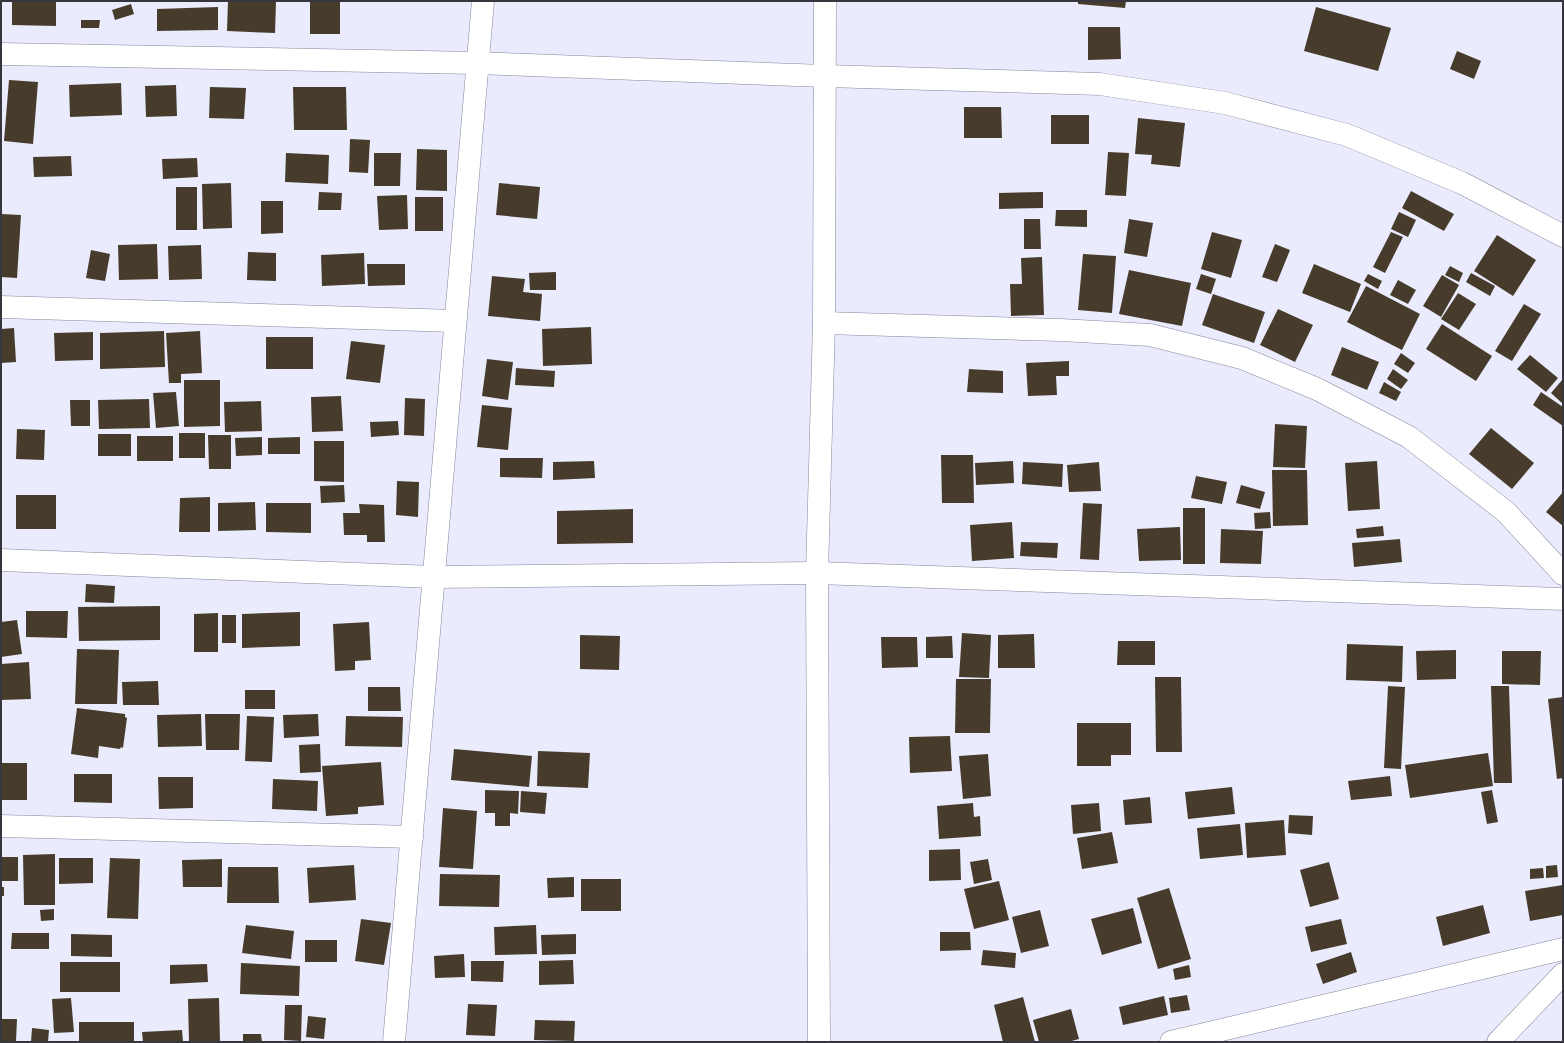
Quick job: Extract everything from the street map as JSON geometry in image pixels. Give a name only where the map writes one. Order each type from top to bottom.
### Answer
[{"type":"street","points":[[394,1042],[483,1]]},
{"type":"street","points":[[819,1042],[817,573],[824,323],[825,1]]},
{"type":"street","points":[[1,54],[477,63],[825,76],[1100,84],[1225,103],[1348,135],[1462,183],[1563,236]]},
{"type":"street","points":[[1,307],[455,321]]},
{"type":"street","points":[[824,323],[1061,330],[1150,335],[1242,358],[1317,389],[1409,437],[1506,512],[1563,574]]},
{"type":"street","points":[[1,560],[434,577],[817,573],[1563,599]]},
{"type":"street","points":[[1,826],[412,837]]},
{"type":"street","points":[[1171,1042],[1563,949]]},
{"type":"street","points":[[1498,1042],[1563,974]]},
{"type":"building","points":[[12,1],[56,1],[56,26],[12,25]]},
{"type":"building","points":[[228,1],[276,1],[275,33],[227,31]]},
{"type":"building","points":[[310,1],[340,1],[340,34],[310,34]]},
{"type":"building","points":[[1078,1],[1126,1],[1125,8],[1078,4]]},
{"type":"building","points":[[131,4],[134,14],[115,20],[112,10]]},
{"type":"building","points":[[218,7],[218,30],[157,31],[157,9]]},
{"type":"building","points":[[1316,7],[1391,28],[1378,71],[1304,51]]},
{"type":"building","points":[[81,20],[100,20],[99,28],[81,28]]},
{"type":"building","points":[[1088,27],[1120,27],[1121,59],[1088,60]]},
{"type":"building","points":[[1457,51],[1481,61],[1474,79],[1450,69]]},
{"type":"building","points":[[9,80],[38,82],[33,144],[4,141]]},
{"type":"building","points":[[121,83],[122,115],[70,117],[69,85]]},
{"type":"building","points":[[176,85],[177,116],[146,117],[145,86]]},
{"type":"building","points":[[210,87],[246,88],[244,119],[209,118]]},
{"type":"building","points":[[293,87],[346,87],[347,130],[294,130]]},
{"type":"building","points":[[964,107],[1001,107],[1002,138],[964,138]]},
{"type":"building","points":[[1051,115],[1089,115],[1089,144],[1051,144]]},
{"type":"building","points":[[1138,118],[1185,123],[1180,167],[1151,164],[1152,155],[1135,154]]},
{"type":"building","points":[[350,139],[370,140],[368,173],[349,172]]},
{"type":"building","points":[[417,149],[447,150],[447,191],[416,190]]},
{"type":"building","points":[[1108,152],[1129,153],[1126,196],[1105,195]]},
{"type":"building","points":[[286,153],[329,155],[328,184],[285,182]]},
{"type":"building","points":[[374,153],[401,153],[400,186],[374,186]]},
{"type":"building","points":[[71,156],[72,176],[34,177],[33,157]]},
{"type":"building","points":[[197,158],[198,177],[163,179],[162,159]]},
{"type":"building","points":[[231,183],[232,228],[203,229],[202,184]]},
{"type":"building","points":[[499,183],[540,187],[537,219],[496,215]]},
{"type":"building","points":[[176,187],[197,187],[197,230],[176,230]]},
{"type":"building","points":[[1411,191],[1454,214],[1444,231],[1402,208]]},
{"type":"building","points":[[319,192],[342,193],[341,210],[318,210]]},
{"type":"building","points":[[1043,192],[1043,208],[999,209],[999,193]]},
{"type":"building","points":[[407,195],[408,229],[379,230],[377,196]]},
{"type":"building","points":[[415,197],[443,197],[443,231],[415,231]]},
{"type":"building","points":[[261,201],[283,201],[283,233],[261,234]]},
{"type":"building","points":[[1056,210],[1087,210],[1087,227],[1055,226]]},
{"type":"building","points":[[1399,212],[1416,220],[1408,237],[1391,229]]},
{"type":"building","points":[[1,214],[21,215],[17,278],[1,277]]},
{"type":"building","points":[[1024,219],[1040,219],[1041,249],[1024,249]]},
{"type":"building","points":[[1129,219],[1153,223],[1147,257],[1124,253]]},
{"type":"building","points":[[1212,232],[1242,240],[1231,278],[1201,269]]},
{"type":"building","points":[[1391,232],[1403,237],[1385,273],[1373,267]]},
{"type":"building","points":[[1497,235],[1536,260],[1513,296],[1474,271]]},
{"type":"building","points":[[157,244],[158,279],[119,280],[118,245]]},
{"type":"building","points":[[1275,244],[1290,250],[1277,282],[1262,277]]},
{"type":"building","points":[[201,245],[202,279],[169,280],[168,246]]},
{"type":"building","points":[[91,250],[110,254],[105,281],[86,278]]},
{"type":"building","points":[[248,252],[276,253],[276,281],[247,280]]},
{"type":"building","points":[[364,253],[365,284],[322,286],[321,255]]},
{"type":"building","points":[[1083,254],[1116,256],[1112,313],[1078,310]]},
{"type":"building","points":[[1042,257],[1044,315],[1011,316],[1010,284],[1022,284],[1021,258]]},
{"type":"building","points":[[367,264],[405,264],[405,285],[368,286]]},
{"type":"building","points":[[1314,264],[1361,284],[1350,312],[1302,293]]},
{"type":"building","points":[[1450,266],[1463,273],[1459,282],[1445,275]]},
{"type":"building","points":[[1129,270],[1191,283],[1182,326],[1119,314]]},
{"type":"building","points":[[556,272],[556,290],[530,290],[529,273]]},
{"type":"building","points":[[1471,273],[1495,286],[1490,296],[1466,282]]},
{"type":"building","points":[[1201,274],[1216,279],[1211,294],[1196,289]]},
{"type":"building","points":[[1368,274],[1382,281],[1378,289],[1364,281]]},
{"type":"building","points":[[1442,275],[1459,285],[1441,317],[1423,306]]},
{"type":"building","points":[[492,276],[525,279],[523,292],[542,294],[540,321],[488,316]]},
{"type":"building","points":[[1398,280],[1416,290],[1408,304],[1390,295]]},
{"type":"building","points":[[1366,286],[1420,314],[1402,350],[1347,322]]},
{"type":"building","points":[[1458,293],[1476,304],[1459,330],[1441,319]]},
{"type":"building","points":[[1213,294],[1265,312],[1254,343],[1202,325]]},
{"type":"building","points":[[1524,304],[1541,314],[1512,361],[1495,351]]},
{"type":"building","points":[[1278,309],[1313,325],[1295,362],[1260,345]]},
{"type":"building","points":[[1442,324],[1492,356],[1476,381],[1426,349]]},
{"type":"building","points":[[591,327],[592,364],[543,366],[542,329]]},
{"type":"building","points":[[14,328],[16,362],[1,363],[1,329]]},
{"type":"building","points":[[164,331],[165,367],[100,369],[100,333]]},
{"type":"building","points":[[200,331],[202,373],[181,374],[181,383],[169,383],[166,333]]},
{"type":"building","points":[[93,332],[93,360],[55,361],[54,333]]},
{"type":"building","points":[[266,337],[313,337],[313,369],[266,369]]},
{"type":"building","points":[[351,341],[385,345],[380,383],[346,379]]},
{"type":"building","points":[[1342,347],[1379,362],[1367,390],[1331,375]]},
{"type":"building","points":[[1401,353],[1415,363],[1408,373],[1394,364]]},
{"type":"building","points":[[1530,355],[1558,378],[1546,392],[1517,369]]},
{"type":"building","points":[[487,359],[513,362],[508,400],[482,396]]},
{"type":"building","points":[[1069,361],[1069,376],[1056,376],[1057,395],[1028,396],[1026,363]]},
{"type":"building","points":[[516,368],[555,371],[554,387],[515,385]]},
{"type":"building","points":[[969,369],[1003,371],[1003,393],[967,392]]},
{"type":"building","points":[[1393,369],[1408,380],[1401,389],[1387,379]]},
{"type":"building","points":[[1563,379],[1563,404],[1551,393]]},
{"type":"building","points":[[184,380],[220,380],[220,426],[184,427]]},
{"type":"building","points":[[1384,382],[1401,392],[1396,401],[1379,393]]},
{"type":"building","points":[[176,392],[179,426],[156,428],[153,393]]},
{"type":"building","points":[[1541,392],[1563,407],[1563,426],[1533,405]]},
{"type":"building","points":[[341,396],[343,431],[312,432],[311,397]]},
{"type":"building","points":[[405,398],[425,399],[424,436],[404,435]]},
{"type":"building","points":[[149,399],[150,428],[99,429],[98,400]]},
{"type":"building","points":[[70,400],[90,400],[90,426],[71,426]]},
{"type":"building","points":[[261,401],[262,431],[225,432],[224,402]]},
{"type":"building","points":[[482,405],[512,408],[508,450],[477,447]]},
{"type":"building","points":[[398,421],[399,435],[371,437],[370,422]]},
{"type":"building","points":[[1275,424],[1307,426],[1305,468],[1273,467]]},
{"type":"building","points":[[1491,428],[1534,463],[1512,489],[1469,454]]},
{"type":"building","points":[[17,429],[45,430],[44,460],[16,459]]},
{"type":"building","points":[[179,433],[205,433],[205,458],[179,458]]},
{"type":"building","points":[[98,434],[131,434],[131,456],[98,456]]},
{"type":"building","points":[[208,435],[231,435],[231,469],[209,469]]},
{"type":"building","points":[[137,436],[173,436],[173,461],[137,461]]},
{"type":"building","points":[[262,437],[262,455],[236,456],[235,438]]},
{"type":"building","points":[[300,437],[300,454],[268,454],[268,438]]},
{"type":"building","points":[[314,441],[344,441],[344,482],[314,481]]},
{"type":"building","points":[[941,455],[973,455],[974,503],[942,503]]},
{"type":"building","points":[[500,458],[543,458],[542,478],[500,477]]},
{"type":"building","points":[[594,461],[595,478],[553,480],[553,462]]},
{"type":"building","points":[[1013,461],[1014,483],[976,485],[975,463]]},
{"type":"building","points":[[1377,461],[1380,509],[1348,511],[1345,463]]},
{"type":"building","points":[[1023,462],[1063,464],[1062,487],[1022,484]]},
{"type":"building","points":[[1099,462],[1101,491],[1069,492],[1067,465]]},
{"type":"building","points":[[1272,470],[1307,470],[1308,525],[1273,526]]},
{"type":"building","points":[[1196,476],[1227,482],[1222,504],[1191,498]]},
{"type":"building","points":[[397,481],[419,482],[418,517],[396,515]]},
{"type":"building","points":[[344,485],[345,502],[321,503],[320,486]]},
{"type":"building","points":[[1241,485],[1265,492],[1260,509],[1236,503]]},
{"type":"building","points":[[1563,492],[1563,526],[1546,512]]},
{"type":"building","points":[[16,495],[56,495],[56,529],[16,529]]},
{"type":"building","points":[[210,497],[210,532],[179,532],[180,498]]},
{"type":"building","points":[[255,502],[256,530],[218,531],[218,503]]},
{"type":"building","points":[[266,503],[311,503],[311,533],[266,532]]},
{"type":"building","points":[[1083,503],[1102,504],[1099,560],[1080,559]]},
{"type":"building","points":[[359,504],[384,505],[385,542],[367,542],[367,535],[344,535],[343,513],[360,513]]},
{"type":"building","points":[[1183,508],[1205,508],[1205,564],[1183,564]]},
{"type":"building","points":[[633,509],[633,543],[557,544],[557,511]]},
{"type":"building","points":[[1270,512],[1271,528],[1255,529],[1254,513]]},
{"type":"building","points":[[1012,522],[1014,558],[972,561],[970,525]]},
{"type":"building","points":[[1383,526],[1384,536],[1357,538],[1356,529]]},
{"type":"building","points":[[1180,527],[1181,560],[1139,561],[1137,529]]},
{"type":"building","points":[[1221,529],[1263,531],[1261,564],[1220,563]]},
{"type":"building","points":[[1400,539],[1402,562],[1354,567],[1352,543]]},
{"type":"building","points":[[1021,542],[1058,543],[1057,558],[1020,556]]},
{"type":"building","points":[[86,584],[115,586],[114,603],[85,602]]},
{"type":"building","points":[[160,606],[160,640],[79,641],[78,607]]},
{"type":"building","points":[[26,611],[68,611],[67,638],[26,637]]},
{"type":"building","points":[[300,612],[300,646],[242,648],[242,614]]},
{"type":"building","points":[[218,613],[218,652],[194,652],[194,614]]},
{"type":"building","points":[[222,615],[236,615],[236,643],[222,643]]},
{"type":"building","points":[[17,620],[22,654],[1,657],[1,622]]},
{"type":"building","points":[[369,622],[371,660],[355,661],[355,670],[335,671],[333,624]]},
{"type":"building","points":[[962,633],[991,635],[989,678],[959,677]]},
{"type":"building","points":[[1034,634],[1035,668],[998,668],[998,635]]},
{"type":"building","points":[[580,635],[620,636],[619,670],[580,669]]},
{"type":"building","points":[[952,636],[953,658],[926,658],[926,637]]},
{"type":"building","points":[[881,637],[917,637],[918,667],[882,668]]},
{"type":"building","points":[[1118,641],[1155,641],[1155,665],[1117,665]]},
{"type":"building","points":[[1347,644],[1403,646],[1402,682],[1346,680]]},
{"type":"building","points":[[77,649],[119,650],[117,704],[75,704]]},
{"type":"building","points":[[1456,650],[1456,679],[1417,680],[1416,651]]},
{"type":"building","points":[[1502,651],[1541,651],[1540,685],[1502,684]]},
{"type":"building","points":[[29,662],[31,699],[1,700],[1,664]]},
{"type":"building","points":[[1155,677],[1181,677],[1182,752],[1156,752]]},
{"type":"building","points":[[956,679],[991,679],[990,733],[955,733]]},
{"type":"building","points":[[158,681],[159,705],[123,705],[122,682]]},
{"type":"building","points":[[1388,686],[1405,687],[1401,769],[1384,768]]},
{"type":"building","points":[[1491,686],[1509,686],[1512,783],[1494,783]]},
{"type":"building","points":[[368,687],[400,687],[401,711],[368,711]]},
{"type":"building","points":[[245,690],[275,690],[275,709],[245,709]]},
{"type":"building","points":[[1563,697],[1563,778],[1557,779],[1548,699]]},
{"type":"building","points":[[77,708],[125,714],[125,717],[127,718],[123,748],[121,747],[120,749],[99,746],[98,758],[71,754]]},
{"type":"building","points":[[201,714],[202,746],[158,747],[157,715]]},
{"type":"building","points":[[205,714],[240,714],[239,750],[206,750]]},
{"type":"building","points":[[318,714],[319,736],[284,738],[283,715]]},
{"type":"building","points":[[247,716],[274,717],[272,762],[245,761]]},
{"type":"building","points":[[346,716],[403,717],[402,747],[345,746]]},
{"type":"building","points":[[1077,723],[1131,723],[1131,755],[1111,755],[1111,766],[1077,766]]},
{"type":"building","points":[[950,736],[952,771],[910,773],[909,737]]},
{"type":"building","points":[[320,744],[321,772],[300,773],[299,745]]},
{"type":"building","points":[[454,749],[532,756],[529,787],[451,780]]},
{"type":"building","points":[[538,751],[590,753],[588,788],[537,786]]},
{"type":"building","points":[[1488,753],[1493,786],[1410,798],[1405,765]]},
{"type":"building","points":[[988,754],[991,796],[963,799],[959,756]]},
{"type":"building","points":[[381,762],[384,805],[358,807],[358,814],[326,816],[322,766]]},
{"type":"building","points":[[1,763],[27,763],[27,800],[1,800]]},
{"type":"building","points":[[74,774],[112,774],[112,803],[74,802]]},
{"type":"building","points":[[1390,776],[1392,796],[1351,800],[1348,781]]},
{"type":"building","points":[[158,777],[193,777],[193,808],[159,809]]},
{"type":"building","points":[[273,779],[318,781],[317,811],[272,809]]},
{"type":"building","points":[[1232,787],[1235,814],[1188,819],[1185,792]]},
{"type":"building","points":[[485,790],[519,791],[518,814],[510,813],[510,826],[495,826],[495,813],[485,813]]},
{"type":"building","points":[[1492,790],[1498,822],[1487,824],[1481,792]]},
{"type":"building","points":[[521,791],[547,793],[545,814],[520,812]]},
{"type":"building","points":[[1150,797],[1152,823],[1125,825],[1123,800]]},
{"type":"building","points":[[973,803],[974,817],[980,816],[981,836],[939,839],[937,806]]},
{"type":"building","points":[[1099,803],[1101,831],[1073,834],[1071,805]]},
{"type":"building","points":[[443,808],[477,811],[473,869],[439,867]]},
{"type":"building","points":[[1289,815],[1313,816],[1312,835],[1288,833]]},
{"type":"building","points":[[1284,820],[1286,855],[1247,858],[1245,823]]},
{"type":"building","points":[[1240,824],[1243,855],[1200,859],[1197,828]]},
{"type":"building","points":[[1112,832],[1118,863],[1082,869],[1077,838]]},
{"type":"building","points":[[960,849],[961,880],[929,881],[929,850]]},
{"type":"building","points":[[55,854],[55,905],[24,905],[23,855]]},
{"type":"building","points":[[1,857],[18,857],[18,881],[1,881]]},
{"type":"building","points":[[59,858],[93,858],[93,883],[59,884]]},
{"type":"building","points":[[110,858],[140,859],[138,919],[107,918]]},
{"type":"building","points":[[222,859],[222,887],[183,887],[182,860]]},
{"type":"building","points":[[988,859],[992,880],[974,884],[970,862]]},
{"type":"building","points":[[1329,862],[1339,899],[1310,907],[1300,870]]},
{"type":"building","points":[[354,865],[356,900],[309,903],[307,868]]},
{"type":"building","points":[[1557,865],[1558,877],[1546,878],[1546,866]]},
{"type":"building","points":[[228,867],[278,867],[279,903],[227,903]]},
{"type":"building","points":[[1543,868],[1544,878],[1530,879],[1530,869]]},
{"type":"building","points":[[440,874],[500,875],[499,907],[439,906]]},
{"type":"building","points":[[574,877],[574,897],[548,898],[547,878]]},
{"type":"building","points":[[581,879],[621,879],[621,911],[581,911]]},
{"type":"building","points":[[999,881],[1009,920],[974,929],[964,889]]},
{"type":"building","points":[[1563,885],[1563,915],[1530,921],[1525,891]]},
{"type":"building","points":[[1,887],[4,887],[4,896],[1,896]]},
{"type":"building","points":[[1169,888],[1191,959],[1158,969],[1137,898]]},
{"type":"building","points":[[1483,905],[1490,933],[1443,946],[1436,917]]},
{"type":"building","points":[[1133,908],[1142,943],[1102,955],[1091,919]]},
{"type":"building","points":[[54,909],[54,920],[41,921],[40,910]]},
{"type":"building","points":[[1040,910],[1049,946],[1021,953],[1012,917]]},
{"type":"building","points":[[361,919],[391,923],[384,965],[355,961]]},
{"type":"building","points":[[1341,919],[1347,944],[1311,952],[1305,927]]},
{"type":"building","points":[[246,925],[294,931],[291,959],[242,953]]},
{"type":"building","points":[[536,925],[537,954],[495,955],[494,927]]},
{"type":"building","points":[[940,932],[970,932],[971,950],[940,951]]},
{"type":"building","points":[[12,933],[49,933],[49,949],[11,949]]},
{"type":"building","points":[[71,934],[112,935],[112,957],[71,956]]},
{"type":"building","points":[[576,934],[576,954],[542,955],[541,935]]},
{"type":"building","points":[[305,940],[337,940],[337,962],[305,962]]},
{"type":"building","points":[[983,950],[1016,953],[1015,968],[981,965]]},
{"type":"building","points":[[1351,952],[1357,972],[1323,984],[1316,964]]},
{"type":"building","points":[[464,954],[465,977],[435,978],[434,956]]},
{"type":"building","points":[[573,960],[574,984],[539,985],[539,961]]},
{"type":"building","points":[[471,961],[504,961],[503,982],[471,981]]},
{"type":"building","points":[[60,962],[120,962],[120,992],[60,992]]},
{"type":"building","points":[[241,963],[300,966],[299,996],[240,994]]},
{"type":"building","points":[[207,964],[208,982],[170,984],[170,965]]},
{"type":"building","points":[[1189,965],[1191,977],[1175,980],[1173,969]]},
{"type":"building","points":[[1187,995],[1190,1010],[1171,1013],[1169,998]]},
{"type":"building","points":[[1164,996],[1168,1015],[1123,1025],[1119,1007]]},
{"type":"building","points":[[1023,997],[1035,1042],[1003,1042],[994,1005]]},
{"type":"building","points":[[71,998],[74,1032],[54,1033],[52,999]]},
{"type":"building","points":[[219,998],[220,1042],[189,1042],[188,999]]},
{"type":"building","points":[[468,1004],[497,1005],[495,1036],[466,1035]]},
{"type":"building","points":[[285,1005],[302,1005],[301,1041],[284,1040]]},
{"type":"building","points":[[1071,1009],[1079,1039],[1068,1042],[1039,1042],[1033,1020]]},
{"type":"building","points":[[308,1016],[326,1018],[324,1039],[306,1037]]},
{"type":"building","points":[[1,1019],[17,1019],[16,1042],[1,1042]]},
{"type":"building","points":[[535,1020],[575,1021],[574,1041],[534,1040]]},
{"type":"building","points":[[79,1022],[134,1022],[134,1042],[79,1042]]},
{"type":"building","points":[[32,1028],[49,1030],[48,1042],[31,1042]]},
{"type":"building","points":[[182,1030],[183,1042],[143,1042],[142,1032]]},
{"type":"building","points":[[243,1034],[261,1034],[262,1042],[243,1042]]}]
